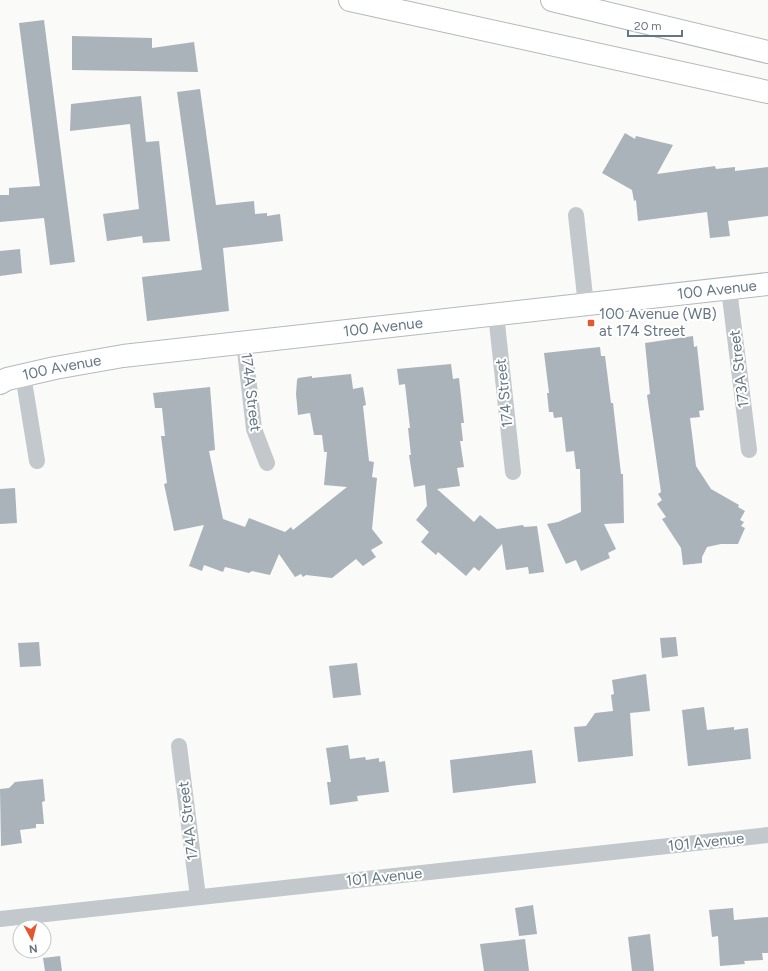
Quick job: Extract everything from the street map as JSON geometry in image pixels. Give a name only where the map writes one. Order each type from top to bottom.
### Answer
[{"type":"main road","points":[[350,0],[768,92]]},
{"type":"main road","points":[[368,0],[428,16]]},
{"type":"main road","points":[[552,0],[768,52]]},
{"type":"main road","name":"100 Avenue","points":[[0,383],[23,375],[123,356],[768,284]]},
{"type":"street","points":[[576,215],[586,304]]},
{"type":"street","name":"173A Street","points":[[729,289],[748,450]]},
{"type":"street","name":"174 Street","points":[[496,314],[513,472]]},
{"type":"street","name":"174A Street","points":[[244,342],[254,429],[266,463]]},
{"type":"street","points":[[23,375],[37,460]]},
{"type":"street","name":"174A Street","points":[[179,746],[198,897]]},
{"type":"street","name":"101 Avenue","points":[[0,919],[768,835]]},
{"type":"building","points":[[44,20],[75,262],[50,265],[44,218],[0,222],[0,195],[9,195],[9,188],[40,186],[19,23]]},
{"type":"building","points":[[72,36],[152,38],[152,48],[194,42],[198,72],[72,70]]},
{"type":"building","points":[[200,89],[216,205],[254,201],[255,214],[267,213],[267,216],[280,214],[283,241],[223,248],[229,311],[147,321],[142,277],[202,270],[177,92]]},
{"type":"building","points":[[141,96],[146,142],[159,141],[170,241],[143,243],[142,236],[107,241],[103,214],[139,209],[130,124],[70,131],[71,104]]},
{"type":"building","points":[[625,133],[635,139],[636,136],[673,145],[657,174],[715,166],[716,169],[735,167],[735,171],[768,167],[768,216],[728,221],[730,236],[710,238],[707,212],[638,221],[636,200],[634,201],[632,190],[602,173]]},
{"type":"building","points":[[20,249],[22,273],[0,276],[0,251]]},
{"type":"building","points":[[693,336],[694,347],[697,346],[704,410],[699,411],[700,417],[690,418],[696,466],[711,489],[739,505],[738,507],[745,511],[740,520],[744,522],[741,526],[745,528],[738,544],[721,544],[707,547],[702,557],[702,563],[683,565],[681,548],[662,519],[666,517],[657,504],[662,500],[658,494],[661,492],[647,395],[650,394],[645,343]]},
{"type":"building","points":[[600,347],[601,356],[605,356],[611,403],[613,403],[621,474],[623,474],[624,523],[604,524],[616,549],[608,553],[610,558],[581,571],[576,560],[566,564],[547,524],[558,522],[581,512],[580,469],[576,469],[574,451],[566,452],[562,417],[554,418],[553,412],[549,412],[547,393],[549,393],[544,353]]},
{"type":"building","points":[[451,364],[453,379],[459,378],[464,423],[461,423],[463,441],[460,441],[464,467],[457,468],[460,486],[437,489],[474,522],[480,515],[497,529],[523,525],[524,527],[537,526],[544,572],[529,574],[528,567],[506,570],[502,544],[479,571],[474,567],[466,576],[438,552],[436,555],[421,542],[429,532],[416,520],[427,506],[425,485],[414,487],[409,455],[411,455],[408,428],[410,428],[405,384],[399,385],[397,369]]},
{"type":"building","points":[[351,374],[353,389],[363,387],[366,405],[363,406],[369,461],[374,462],[372,477],[377,478],[372,529],[383,543],[371,550],[376,557],[363,566],[356,559],[332,578],[306,575],[303,577],[301,574],[295,577],[279,554],[270,575],[252,571],[249,573],[225,567],[223,572],[204,565],[202,571],[189,566],[204,525],[174,531],[164,484],[167,483],[161,436],[165,436],[162,408],[155,408],[153,393],[210,387],[215,450],[209,451],[223,519],[245,527],[249,518],[285,532],[291,527],[293,530],[347,487],[324,485],[327,452],[324,452],[322,435],[314,435],[310,413],[298,415],[296,394],[297,380],[298,378],[312,376],[312,378]]},
{"type":"building","points":[[15,488],[17,523],[0,524],[0,489]]},
{"type":"building","points":[[676,637],[678,656],[662,658],[660,638]]},
{"type":"building","points":[[39,642],[41,666],[20,667],[18,643]]},
{"type":"building","points":[[357,663],[361,695],[333,698],[329,666]]},
{"type":"building","points":[[646,674],[650,711],[630,713],[633,756],[578,762],[574,727],[586,726],[595,713],[613,711],[611,695],[614,694],[612,680]]},
{"type":"building","points":[[704,707],[707,730],[734,727],[734,730],[748,728],[751,759],[688,766],[682,710]]},
{"type":"building","points":[[348,745],[350,759],[365,757],[366,760],[379,758],[379,762],[385,761],[389,792],[357,796],[358,801],[330,805],[327,782],[331,782],[326,748]]},
{"type":"building","points":[[532,750],[536,783],[453,793],[450,760]]},
{"type":"building","points":[[43,779],[45,801],[42,802],[44,824],[36,824],[36,828],[20,830],[22,843],[1,846],[0,789],[9,788],[15,782]]},
{"type":"building","points":[[533,905],[537,934],[519,936],[515,908]]},
{"type":"building","points":[[733,908],[734,920],[768,917],[768,953],[762,953],[763,960],[744,961],[745,964],[720,966],[718,936],[712,937],[709,910]]},
{"type":"building","points":[[650,934],[654,971],[632,971],[628,937]]},
{"type":"building","points":[[525,939],[529,971],[484,971],[480,944]]},
{"type":"building","points":[[60,956],[62,971],[45,971],[43,959],[52,959],[52,957]]},
{"type":"place","name":"100 Avenue (WB) at 174 Street","points":[[591,323]]}]
